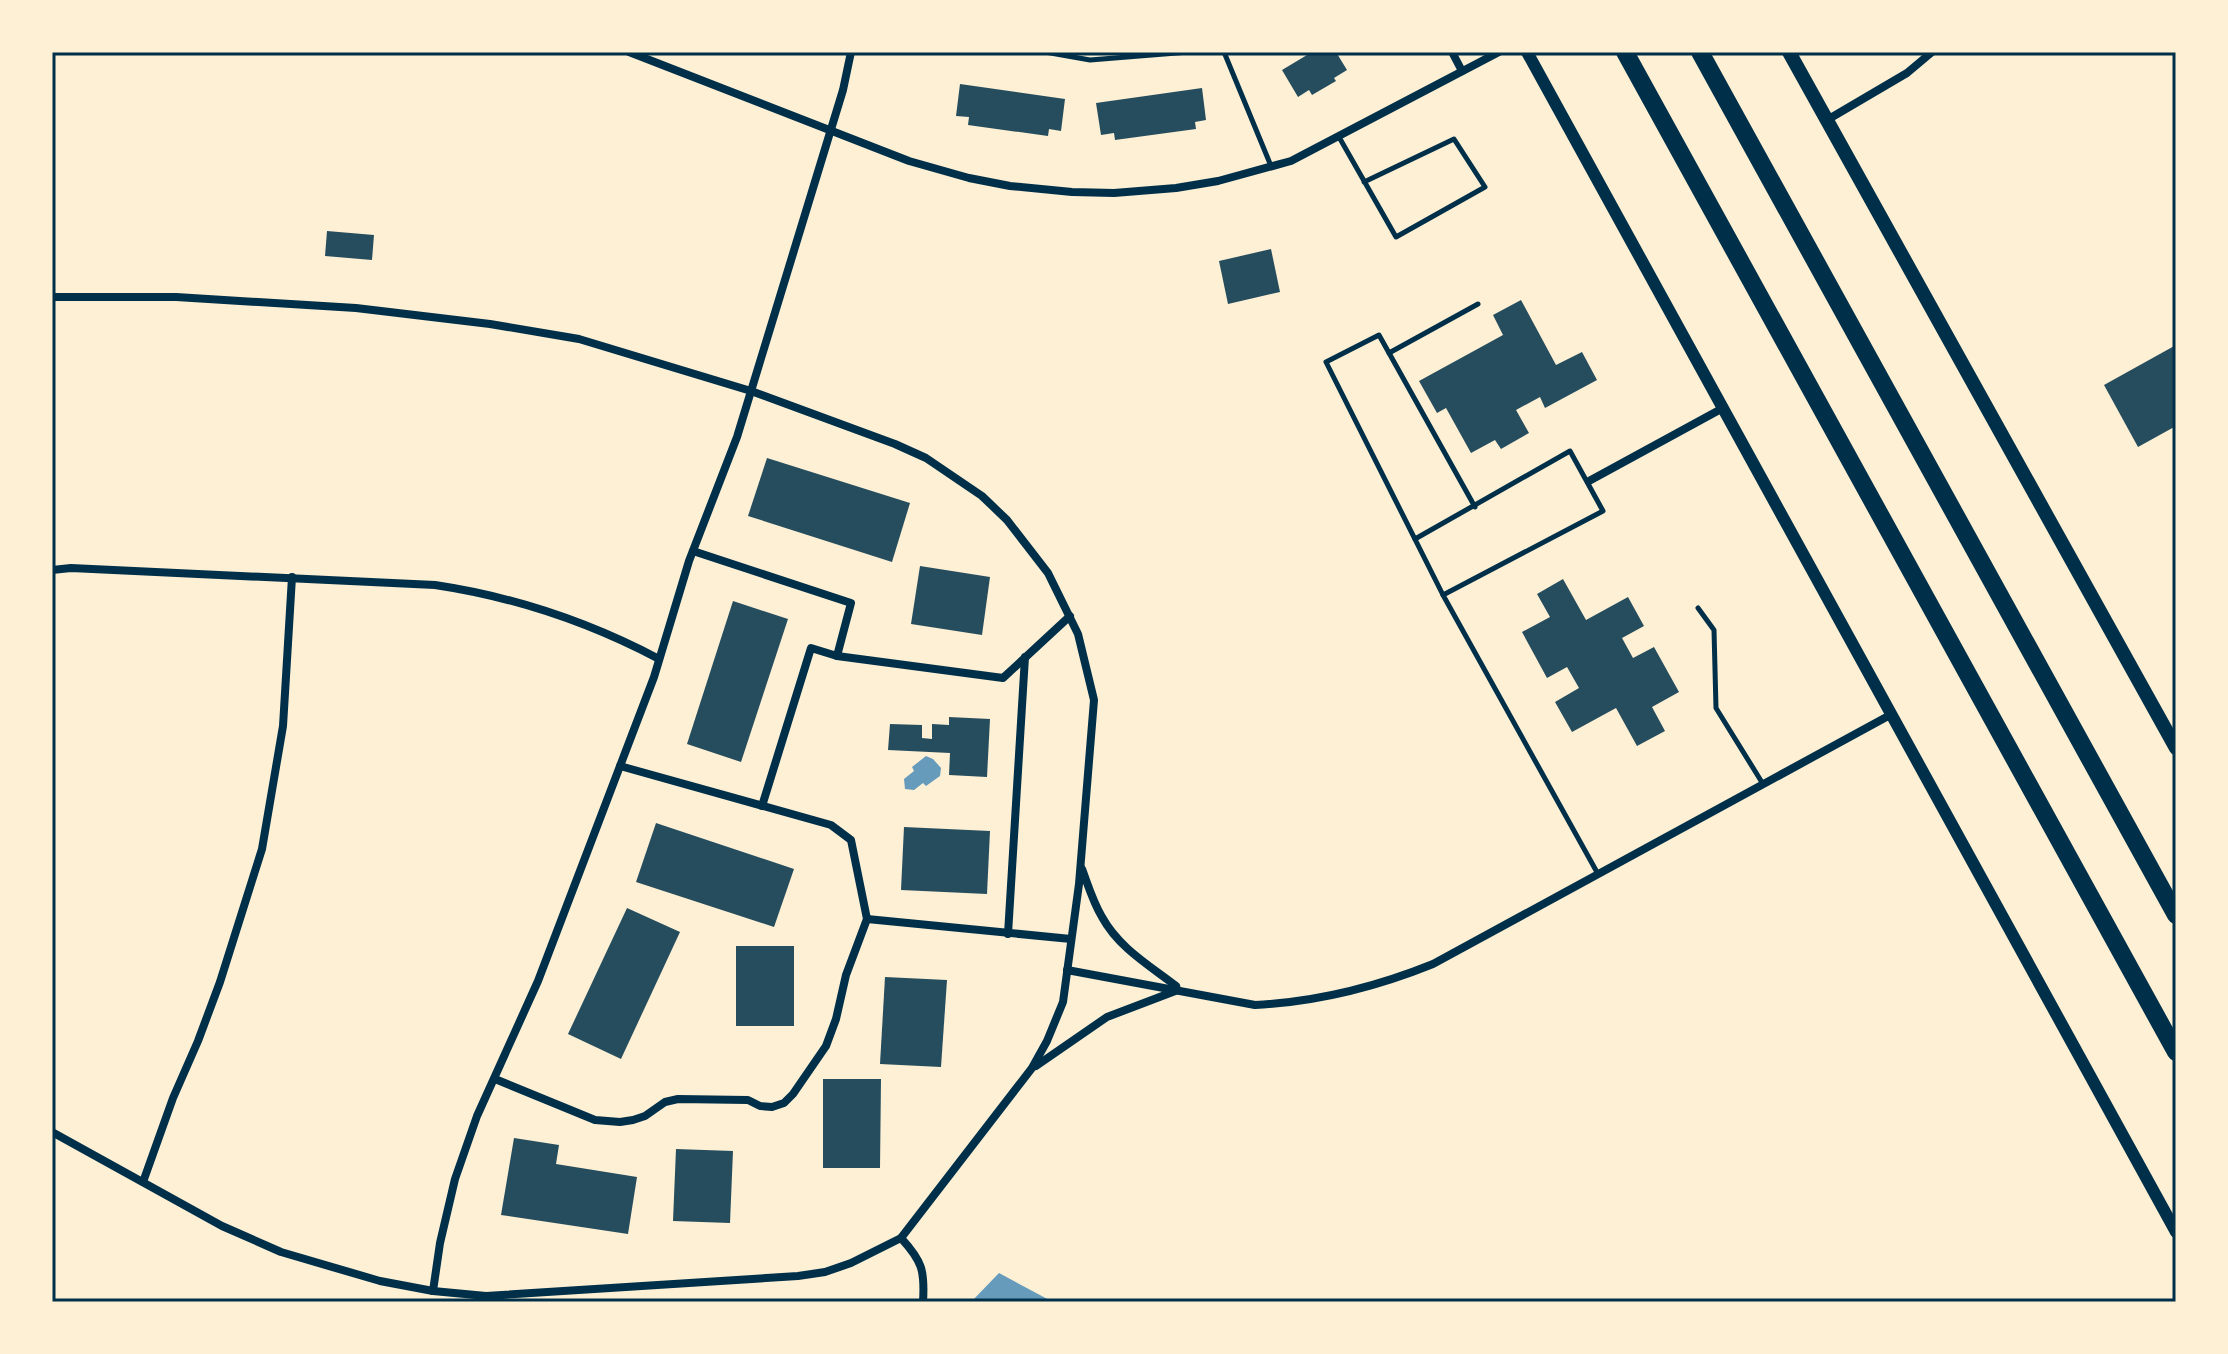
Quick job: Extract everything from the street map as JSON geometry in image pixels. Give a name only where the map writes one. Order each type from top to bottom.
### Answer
[{"type":"highway","points":[[1625,52],[2176,1052]]},
{"type":"highway","points":[[1700,52],[2176,915]]},
{"type":"main road","points":[[1789,52],[2176,748]]},
{"type":"street","points":[[629,52],[909,161],[1010,186],[1114,193],[1218,181],[1291,161],[1499,52]]},
{"type":"street","points":[[433,1291],[455,1179],[477,1116],[538,981],[620,766],[659,659],[693,551],[737,437],[843,90],[851,52]]},
{"type":"street","points":[[1452,52],[1462,71]]},
{"type":"street","points":[[1527,52],[2176,1232]]},
{"type":"street","points":[[1827,120],[1907,73],[1932,52]]},
{"type":"street","points":[[52,297],[176,297],[356,308],[490,324],[579,339],[751,391],[895,444],[955,476],[990,504],[1029,546],[1048,573],[1070,616],[1088,667],[1094,700],[1080,865],[1063,1002],[1047,1041],[1032,1068],[901,1238],[851,1263],[798,1276],[486,1296],[433,1291],[355,1274],[281,1252],[222,1226],[52,1132]]},
{"type":"street","points":[[1589,481],[1723,408]]},
{"type":"street","points":[[693,551],[851,603],[837,656]]},
{"type":"street","points":[[52,570],[71,568],[409,582],[477,591],[540,607],[581,622],[659,659]]},
{"type":"street","points":[[143,1182],[220,982],[262,849],[283,726],[292,577]]},
{"type":"street","points":[[762,806],[811,648],[837,656],[1003,678],[1070,616]]},
{"type":"street","points":[[1008,934],[1025,657]]},
{"type":"street","points":[[1067,970],[1255,1005],[1283,1004],[1396,979],[1433,964],[1892,714]]},
{"type":"street","points":[[495,1079],[595,1120],[608,1122],[633,1120],[665,1102],[678,1099],[748,1100],[772,1107],[784,1103],[811,1071],[826,1046],[846,975],[867,919],[851,840],[831,825],[620,766]]},
{"type":"street","points":[[1080,865],[1101,915],[1115,936],[1134,956],[1180,989]]},
{"type":"street","points":[[867,919],[1071,939]]},
{"type":"street","points":[[1032,1068],[1107,1017],[1180,989]]},
{"type":"street","points":[[901,1238],[919,1258],[925,1279],[923,1302]]},
{"type":"lane","points":[[1045,52],[1090,60],[1189,52]]},
{"type":"lane","points":[[1224,52],[1272,167]]},
{"type":"lane","points":[[1338,136],[1364,182],[1396,237],[1485,187],[1454,139],[1364,182]]},
{"type":"lane","points":[[1389,353],[1478,304]]},
{"type":"lane","points":[[1475,507],[1379,335],[1326,362],[1443,595],[1598,874]]},
{"type":"lane","points":[[1415,539],[1570,451],[1589,481],[1603,511],[1443,595]]},
{"type":"lane","points":[[1698,608],[1714,630],[1716,708],[1763,784]]},
{"type":"water","points":[[926,756],[941,768],[940,776],[926,786],[923,783],[914,790],[905,789],[904,779],[914,771],[912,767]]},
{"type":"water","points":[[999,1273],[1053,1302],[971,1302]]},
{"type":"building","points":[[1312,52],[1336,52],[1347,70],[1334,78],[1336,81],[1312,95],[1309,90],[1298,97],[1282,70]]},
{"type":"building","points":[[960,84],[1065,99],[1061,131],[1049,129],[1048,136],[968,125],[969,117],[956,116]]},
{"type":"building","points":[[1202,88],[1206,120],[1195,122],[1196,129],[1115,140],[1114,133],[1101,135],[1096,103]]},
{"type":"building","points":[[327,231],[374,235],[372,260],[325,256]]},
{"type":"building","points":[[1271,249],[1280,292],[1228,304],[1219,261]]},
{"type":"building","points":[[1521,300],[1556,365],[1582,352],[1597,380],[1545,408],[1540,397],[1516,410],[1529,433],[1501,449],[1495,440],[1471,453],[1446,408],[1437,413],[1419,381],[1503,335],[1493,315]]},
{"type":"building","points":[[2176,345],[2176,426],[2138,447],[2104,385]]},
{"type":"building","points":[[767,458],[910,503],[892,562],[748,516]]},
{"type":"building","points":[[920,566],[990,577],[982,635],[911,624]]},
{"type":"building","points":[[1563,579],[1586,620],[1628,597],[1644,626],[1622,638],[1633,658],[1654,647],[1679,692],[1652,707],[1665,731],[1637,746],[1616,708],[1572,732],[1555,702],[1579,688],[1567,667],[1547,678],[1522,632],[1550,617],[1537,594]]},
{"type":"building","points":[[733,601],[788,619],[741,762],[687,744]]},
{"type":"building","points":[[949,717],[990,719],[987,777],[949,775],[950,753],[888,750],[890,724],[922,725],[922,738],[932,739],[932,724],[949,725]]},
{"type":"building","points":[[656,823],[794,869],[774,927],[636,882]]},
{"type":"building","points":[[904,827],[990,831],[987,894],[901,890]]},
{"type":"building","points":[[627,908],[680,932],[621,1059],[568,1034]]},
{"type":"building","points":[[736,946],[794,946],[794,1026],[736,1026]]},
{"type":"building","points":[[885,977],[947,980],[941,1067],[880,1064]]},
{"type":"building","points":[[823,1079],[881,1079],[880,1168],[823,1168]]},
{"type":"building","points":[[514,1138],[559,1145],[556,1164],[637,1177],[628,1234],[501,1215]]},
{"type":"building","points":[[676,1149],[733,1151],[730,1223],[673,1221]]}]
